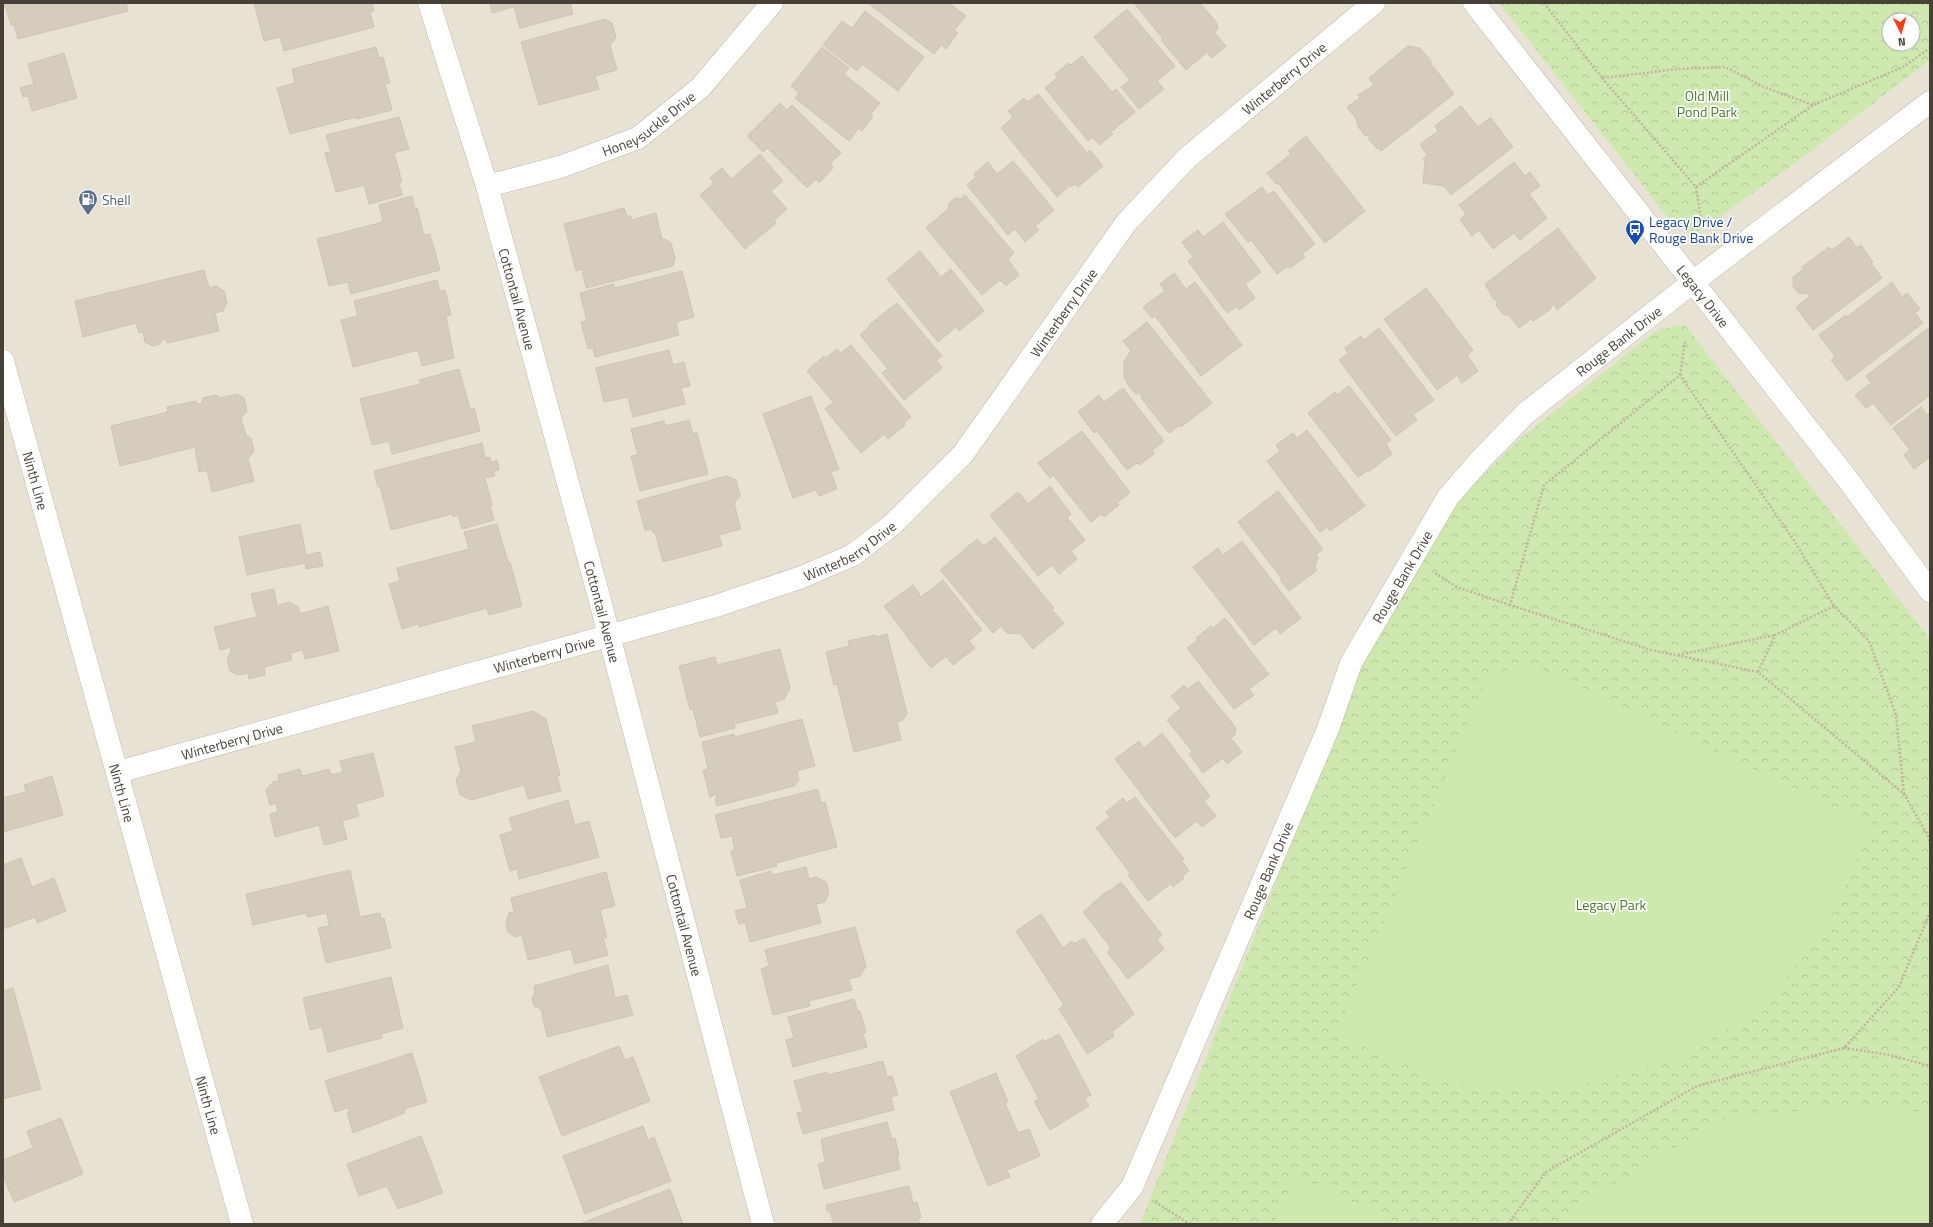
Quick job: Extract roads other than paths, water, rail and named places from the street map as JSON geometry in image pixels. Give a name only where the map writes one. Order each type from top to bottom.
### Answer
[{"type":"street","name":"Cottontail Avenue","points":[[429,3],[487,186],[610,636],[763,1224]]},
{"type":"street","name":"Honeysuckle Drive","points":[[487,186],[560,167],[638,138],[700,88],[772,3]]},
{"type":"street","name":"Winterberry Drive","points":[[118,772],[716,606],[802,577],[853,555],[893,524],[963,454],[1126,223],[1187,158],[1374,3]]},
{"type":"street","name":"Legacy Drive","points":[[1474,3],[1845,476],[1930,591]]},
{"type":"street","name":"Rouge Bank Drive","points":[[1102,1224],[1132,1188],[1328,729],[1351,663],[1448,497],[1483,457],[1527,412],[1693,282],[1930,102]]},
{"type":"street","name":"Ninth Line","points":[[3,361],[242,1224]]},
{"type":"place","name":"Shell","points":[[88,216]]},
{"type":"place","name":"Legacy Drive / Rouge Bank Drive","points":[[1635,246]]},
{"type":"park label","name":"Old Mill Pond Park","points":[[1707,104]]},
{"type":"park label","name":"Legacy Park","points":[[1611,904]]}]
